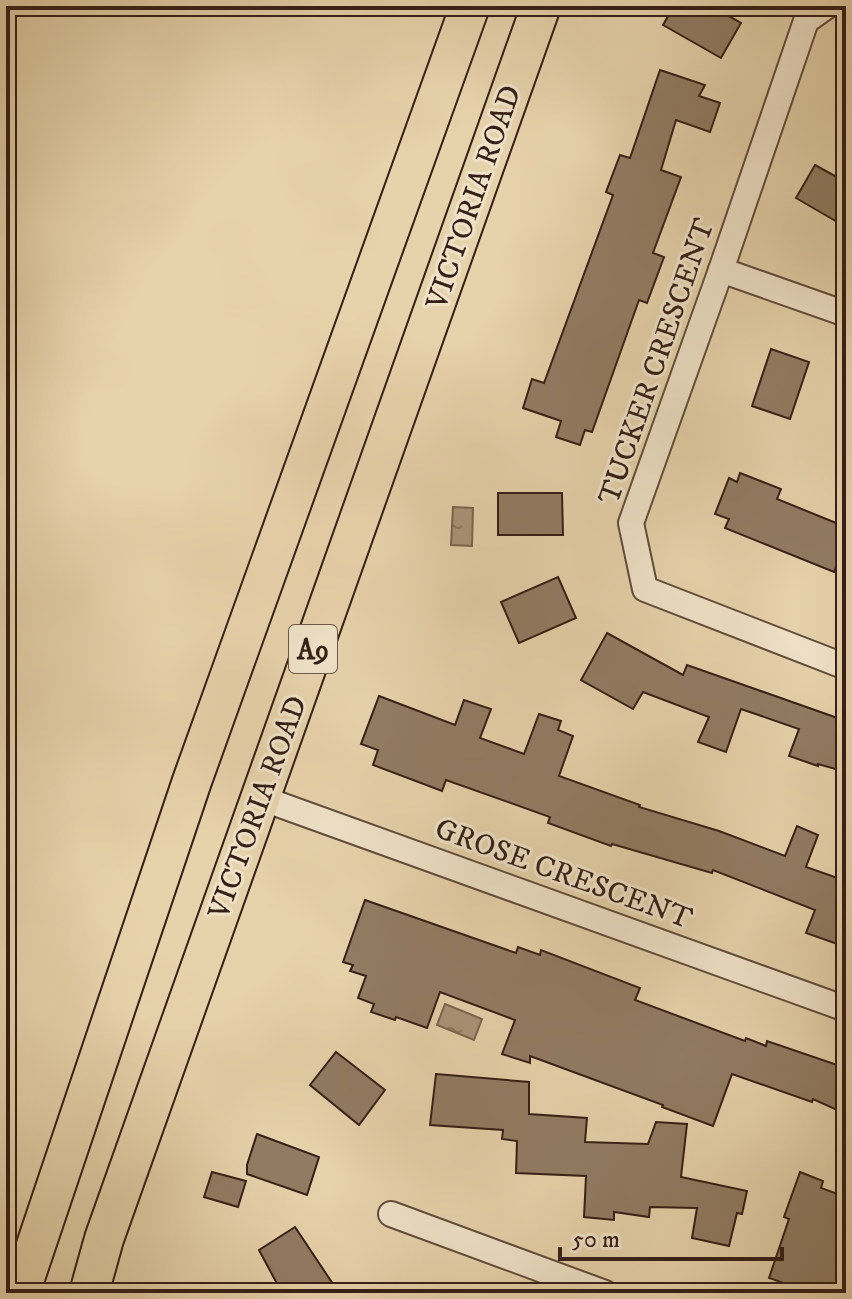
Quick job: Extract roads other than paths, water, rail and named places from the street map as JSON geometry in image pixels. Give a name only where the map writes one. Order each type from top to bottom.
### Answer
[{"type":"highway","name":"A9","points":[[17,1279],[41,1228],[192,781],[470,6]]},
{"type":"highway","name":"VICTORIA ROAD","points":[[89,1293],[104,1239],[541,6]]},
{"type":"street","name":"TUCKER CRESCENT","points":[[827,6],[806,21],[631,523],[645,589],[846,667]]},
{"type":"street","points":[[721,270],[846,314]]},
{"type":"street","name":"GROSE CRESCENT","points":[[261,798],[846,1009]]},
{"type":"street","points":[[391,1214],[605,1293]]},
{"type":"lane","points":[[6,962],[9,963],[6,972]]},
{"type":"water","points":[[453,507],[473,508],[472,546],[451,545]]},
{"type":"water","points":[[445,1004],[482,1019],[474,1040],[437,1025]]}]
